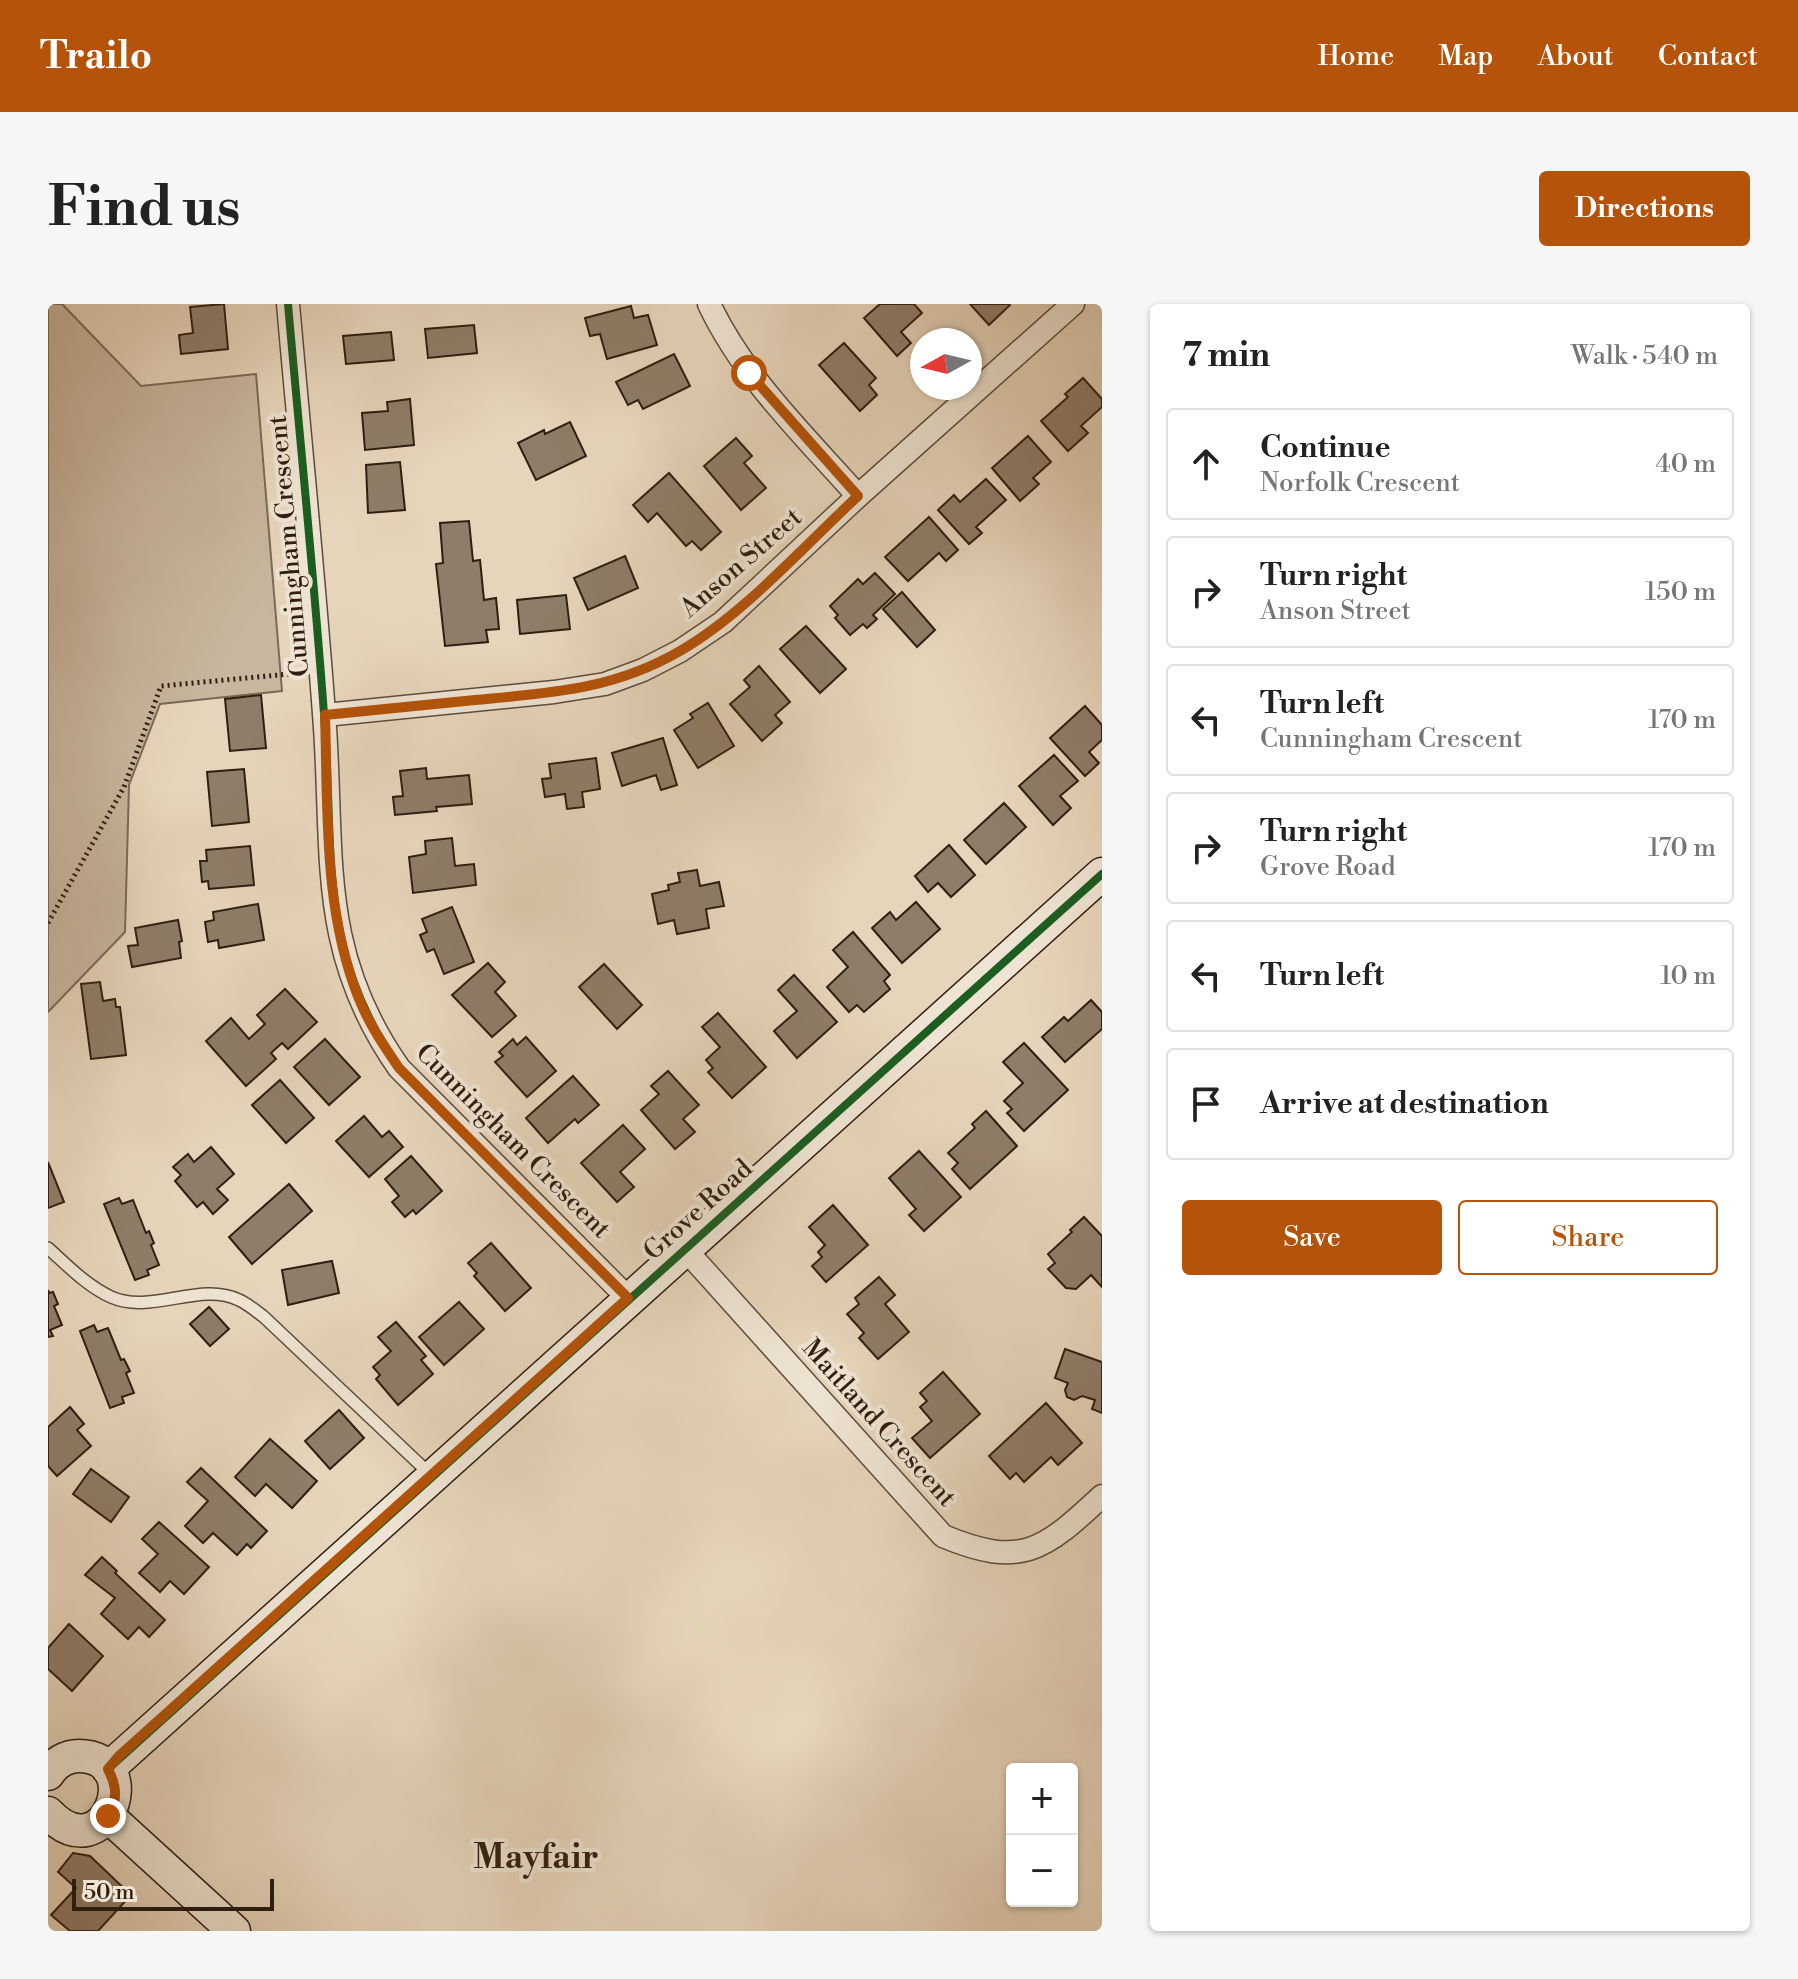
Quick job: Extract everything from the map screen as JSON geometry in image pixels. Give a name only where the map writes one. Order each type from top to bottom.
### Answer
[{"type":"main road","name":"Grove Road","points":[[108,1769],[1102,874]]},
{"type":"main road","points":[[48,1813],[70,1829],[84,1830],[108,1816],[116,1793],[108,1769],[84,1756],[71,1757],[49,1769]]},
{"type":"main road","points":[[108,1816],[234,1931]]},
{"type":"street","name":"Cunningham Crescent","points":[[288,304],[325,715],[330,877],[337,923],[355,989],[377,1036],[399,1068],[628,1298]]},
{"type":"street","points":[[709,304],[749,373],[858,496]]},
{"type":"street","name":"Anson Street","points":[[325,715],[605,684],[643,670],[680,651],[723,622],[858,496],[1073,304]]},
{"type":"street","name":"Maitland Crescent","points":[[684,1248],[943,1536],[973,1549],[1004,1553],[1032,1549],[1060,1535],[1102,1496]]},
{"type":"lane","points":[[48,1248],[85,1282],[114,1299],[139,1302],[209,1294],[237,1298],[264,1317],[431,1476]]},
{"type":"path","points":[[48,923],[124,787],[161,686],[320,672]]},
{"type":"shaded area","points":[[48,304],[62,304],[141,386],[256,374],[282,691],[160,704],[129,785],[125,932],[48,1012]]},
{"type":"building","points":[[224,304],[228,349],[181,354],[179,335],[193,333],[190,307]]},
{"type":"building","points":[[880,304],[914,304],[922,313],[901,332],[910,344],[897,356],[864,318]]},
{"type":"building","points":[[970,304],[1009,304],[1010,305],[989,325]]},
{"type":"building","points":[[631,306],[634,318],[648,315],[657,345],[607,359],[600,334],[590,336],[585,318]]},
{"type":"building","points":[[474,325],[477,353],[428,358],[425,329]]},
{"type":"building","points":[[391,332],[394,360],[346,364],[343,336]]},
{"type":"building","points":[[844,343],[876,378],[869,385],[877,395],[860,411],[819,365]]},
{"type":"building","points":[[674,354],[690,386],[643,409],[638,400],[628,405],[616,382]]},
{"type":"building","points":[[1083,378],[1102,399],[1102,407],[1081,426],[1088,433],[1068,451],[1041,421],[1068,397],[1065,394]]},
{"type":"building","points":[[410,399],[414,445],[365,450],[362,413],[388,411],[387,402]]},
{"type":"building","points":[[570,422],[586,456],[536,480],[518,443]]},
{"type":"building","points":[[1028,436],[1051,462],[1033,478],[1039,484],[1020,501],[992,468]]},
{"type":"building","points":[[736,438],[752,456],[744,463],[766,488],[741,510],[704,466]]},
{"type":"building","points":[[400,462],[405,510],[368,513],[366,465]]},
{"type":"building","points":[[669,473],[721,532],[701,550],[692,541],[686,546],[657,513],[648,522],[633,505]]},
{"type":"building","points":[[986,479],[1006,500],[976,527],[982,533],[969,544],[938,510],[954,495],[960,502]]},
{"type":"building","points":[[929,517],[958,550],[946,561],[939,553],[908,581],[885,557]]},
{"type":"building","points":[[469,521],[473,561],[480,560],[484,600],[496,598],[499,629],[486,630],[488,642],[445,646],[436,564],[443,563],[440,523]]},
{"type":"building","points":[[625,556],[638,588],[588,610],[574,578]]},
{"type":"building","points":[[875,573],[895,594],[873,615],[877,619],[867,628],[863,624],[850,635],[835,618],[838,615],[830,606],[858,579],[863,584]]},
{"type":"building","points":[[902,592],[935,630],[917,647],[883,609]]},
{"type":"building","points":[[566,595],[570,629],[520,634],[517,600]]},
{"type":"building","points":[[806,626],[846,669],[820,693],[780,649]]},
{"type":"building","points":[[759,666],[790,702],[775,715],[782,723],[762,741],[730,704],[750,687],[744,680]]},
{"type":"building","points":[[261,695],[266,748],[230,751],[225,699]]},
{"type":"building","points":[[708,703],[734,746],[698,768],[674,730],[693,718],[690,714]]},
{"type":"building","points":[[1085,706],[1102,725],[1102,740],[1089,752],[1099,763],[1085,776],[1050,738]]},
{"type":"building","points":[[663,738],[677,785],[661,790],[656,775],[622,786],[612,753]]},
{"type":"building","points":[[1054,755],[1078,781],[1060,796],[1071,808],[1053,825],[1019,786]]},
{"type":"building","points":[[596,758],[600,789],[582,792],[584,807],[567,809],[565,794],[545,797],[542,779],[551,778],[549,764]]},
{"type":"building","points":[[426,768],[427,779],[469,775],[472,804],[395,815],[393,797],[403,796],[400,771]]},
{"type":"building","points":[[244,769],[249,822],[212,826],[207,772]]},
{"type":"building","points":[[1004,803],[1026,827],[986,864],[964,840]]},
{"type":"building","points":[[452,838],[455,866],[474,864],[476,885],[413,893],[409,857],[426,854],[425,841]]},
{"type":"building","points":[[949,845],[975,875],[951,897],[938,883],[928,892],[915,876]]},
{"type":"building","points":[[250,846],[254,885],[209,889],[208,881],[202,882],[200,861],[207,861],[206,850]]},
{"type":"building","points":[[697,870],[700,886],[719,882],[724,906],[706,909],[709,928],[677,934],[674,920],[658,924],[652,894],[669,890],[668,885],[680,882],[678,873]]},
{"type":"building","points":[[916,902],[940,929],[902,963],[872,928],[890,912],[896,920]]},
{"type":"building","points":[[258,904],[264,940],[219,948],[218,940],[208,942],[205,922],[214,920],[213,912]]},
{"type":"building","points":[[452,907],[474,962],[444,974],[434,949],[427,952],[420,935],[427,932],[422,919]]},
{"type":"building","points":[[178,920],[181,958],[132,967],[128,946],[138,945],[135,928]]},
{"type":"building","points":[[853,932],[890,975],[884,981],[890,989],[864,1012],[857,1005],[849,1012],[827,987],[848,967],[833,950]]},
{"type":"building","points":[[488,963],[505,982],[495,992],[516,1016],[492,1037],[452,995]]},
{"type":"building","points":[[604,964],[642,1005],[617,1029],[579,987]]},
{"type":"building","points":[[794,975],[837,1022],[797,1058],[774,1031],[797,1011],[778,990]]},
{"type":"building","points":[[100,982],[103,1001],[115,999],[116,1007],[120,1007],[126,1055],[91,1059],[81,984]]},
{"type":"building","points":[[285,989],[317,1022],[288,1049],[282,1043],[271,1053],[276,1059],[246,1086],[206,1041],[231,1018],[249,1039],[265,1024],[257,1015]]},
{"type":"building","points":[[1091,1000],[1102,1012],[1102,1029],[1065,1062],[1042,1037],[1064,1017],[1068,1021]]},
{"type":"building","points":[[718,1013],[766,1067],[732,1098],[708,1072],[713,1068],[706,1060],[720,1047],[702,1027]]},
{"type":"building","points":[[526,1037],[556,1071],[527,1097],[495,1062],[503,1056],[499,1052],[513,1039],[517,1045]]},
{"type":"building","points":[[325,1039],[360,1077],[329,1105],[294,1067]]},
{"type":"building","points":[[1024,1043],[1068,1090],[1024,1131],[1007,1113],[1012,1109],[1004,1101],[1023,1083],[1003,1062]]},
{"type":"building","points":[[668,1071],[699,1105],[683,1119],[695,1132],[675,1149],[641,1110],[659,1094],[651,1086]]},
{"type":"building","points":[[573,1076],[599,1105],[578,1123],[575,1119],[548,1143],[526,1118]]},
{"type":"building","points":[[280,1080],[314,1118],[286,1143],[252,1105]]},
{"type":"building","points":[[986,1111],[1017,1146],[970,1189],[952,1169],[958,1163],[948,1153],[975,1128],[972,1124]]},
{"type":"building","points":[[364,1116],[382,1137],[389,1131],[403,1147],[369,1177],[336,1141]]},
{"type":"building","points":[[623,1125],[645,1149],[620,1172],[634,1187],[617,1202],[581,1163]]},
{"type":"building","points":[[211,1147],[234,1174],[217,1189],[228,1200],[213,1214],[203,1202],[197,1207],[175,1181],[181,1175],[173,1167],[188,1154],[194,1162]]},
{"type":"building","points":[[919,1151],[961,1197],[924,1231],[909,1215],[916,1209],[889,1178]]},
{"type":"building","points":[[411,1156],[442,1191],[416,1214],[413,1210],[405,1217],[392,1202],[399,1196],[385,1179]]},
{"type":"building","points":[[48,1162],[64,1202],[48,1208]]},
{"type":"building","points":[[289,1184],[312,1211],[252,1264],[229,1237]]},
{"type":"building","points":[[119,1198],[122,1204],[133,1200],[146,1233],[149,1231],[154,1243],[151,1245],[159,1265],[147,1270],[149,1275],[135,1280],[104,1204]]},
{"type":"building","points":[[833,1205],[868,1245],[826,1282],[812,1266],[822,1257],[818,1252],[825,1245],[809,1227]]},
{"type":"building","points":[[1084,1217],[1102,1236],[1102,1287],[1091,1275],[1076,1289],[1066,1288],[1048,1269],[1055,1263],[1048,1254]]},
{"type":"building","points":[[491,1243],[531,1288],[505,1311],[474,1276],[477,1273],[468,1263]]},
{"type":"building","points":[[332,1261],[339,1293],[288,1305],[282,1270]]},
{"type":"building","points":[[879,1277],[895,1295],[885,1304],[909,1332],[878,1359],[859,1338],[864,1333],[847,1314],[859,1304],[855,1298]]},
{"type":"building","points":[[48,1290],[49,1293],[53,1292],[58,1304],[54,1306],[62,1325],[50,1330],[53,1336],[48,1337]]},
{"type":"building","points":[[459,1302],[484,1329],[444,1365],[419,1337]]},
{"type":"building","points":[[209,1307],[229,1329],[210,1346],[190,1324]]},
{"type":"building","points":[[396,1322],[426,1356],[421,1360],[433,1374],[398,1405],[376,1379],[380,1375],[373,1367],[391,1351],[378,1337]]},
{"type":"building","points":[[94,1325],[97,1332],[108,1328],[121,1360],[124,1359],[130,1371],[126,1373],[134,1393],[122,1397],[124,1403],[110,1408],[80,1331]]},
{"type":"building","points":[[1065,1349],[1102,1362],[1102,1413],[1092,1409],[1095,1400],[1082,1396],[1074,1400],[1067,1397],[1065,1390],[1068,1383],[1055,1378]]},
{"type":"building","points":[[943,1372],[980,1414],[930,1458],[912,1438],[932,1421],[920,1407],[927,1401],[920,1393]]},
{"type":"building","points":[[1046,1403],[1082,1443],[1058,1465],[1051,1457],[1024,1482],[1016,1473],[1010,1479],[989,1456]]},
{"type":"building","points":[[70,1407],[84,1424],[77,1430],[91,1446],[57,1476],[48,1466],[48,1427]]},
{"type":"building","points":[[339,1410],[364,1438],[330,1469],[305,1441]]},
{"type":"building","points":[[270,1439],[317,1481],[292,1508],[266,1484],[255,1496],[235,1477]]},
{"type":"building","points":[[201,1468],[267,1531],[251,1548],[247,1544],[237,1555],[213,1533],[203,1543],[185,1526],[208,1501],[187,1482]]},
{"type":"building","points":[[91,1469],[129,1497],[111,1522],[73,1494]]},
{"type":"building","points":[[159,1522],[209,1567],[184,1594],[170,1581],[160,1592],[139,1573],[158,1554],[142,1539]]},
{"type":"building","points":[[102,1557],[165,1620],[149,1637],[139,1627],[128,1639],[101,1614],[115,1598],[85,1575]]},
{"type":"building","points":[[69,1624],[103,1656],[72,1691],[48,1669],[48,1648]]},
{"type":"building","points":[[73,1853],[90,1856],[131,1895],[98,1931],[70,1931],[51,1915],[76,1888],[58,1872]]},
{"type":"cycle path","points":[[288,304],[320,663],[334,897],[341,939],[353,981],[372,1024],[399,1068],[628,1298]]},
{"type":"cycle path","points":[[108,1769],[1102,874]]},
{"type":"district","name":"Mayfair","points":[[536,1858]]},
{"type":"route","points":[[108,1816],[116,1793],[108,1769],[119,1756],[628,1298],[399,1068],[377,1036],[359,1001],[337,923],[330,877],[325,715],[605,684],[643,670],[680,651],[723,622],[858,496],[749,373]]}]
